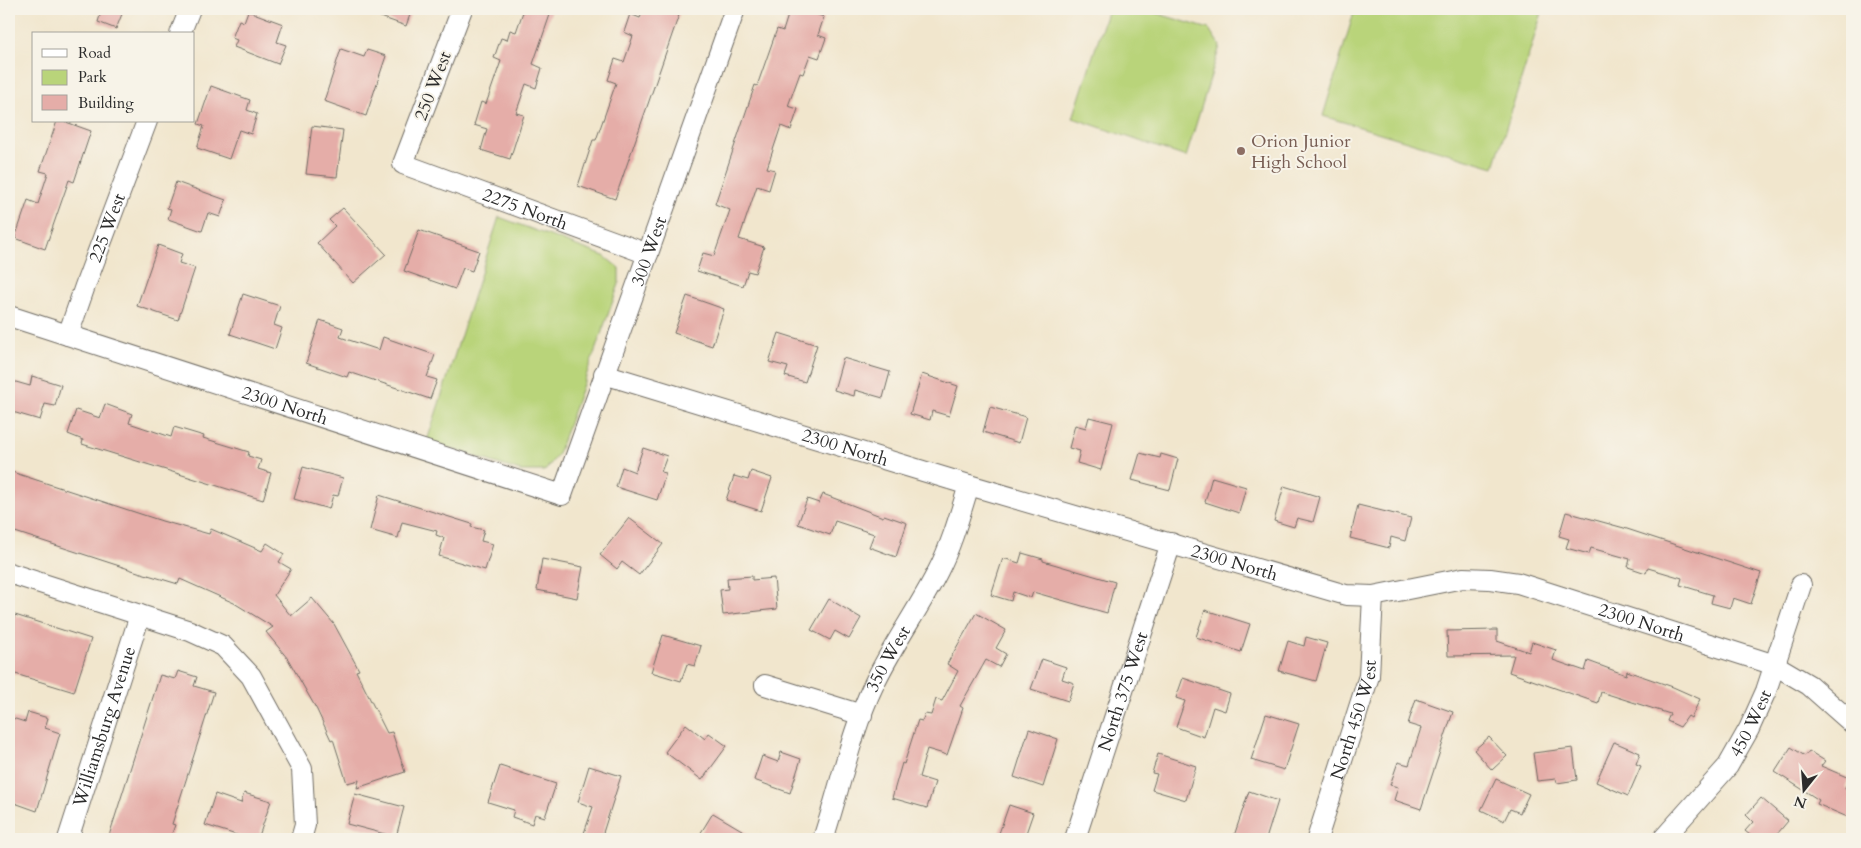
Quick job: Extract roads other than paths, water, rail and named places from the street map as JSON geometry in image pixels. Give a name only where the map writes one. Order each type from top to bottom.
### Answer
[{"type":"street","points":[[181,32],[190,9]]},
{"type":"street","name":"250 West","points":[[403,164],[462,9]]},
{"type":"street","name":"300 West","points":[[562,494],[735,9]]},
{"type":"street","name":"225 West","points":[[68,335],[147,122]]},
{"type":"street","name":"2275 North","points":[[403,164],[648,254]]},
{"type":"street","name":"2300 North","points":[[9,316],[562,494]]},
{"type":"street","name":"2300 North","points":[[604,374],[969,485],[1346,595],[1373,596],[1463,578],[1499,580],[1518,584],[1776,665],[1809,685],[1852,723]]},
{"type":"street","name":"350 West","points":[[824,839],[862,715],[874,684],[939,570],[969,485]]},
{"type":"street","name":"North 375 West","points":[[1075,839],[1171,543]]},
{"type":"street","points":[[9,573],[190,631],[223,646],[251,676],[302,769],[305,825],[301,839]]},
{"type":"street","name":"450 West","points":[[1663,839],[1728,766],[1749,729],[1765,695],[1776,665],[1801,585]]},
{"type":"street","name":"North 450 West","points":[[1317,839],[1369,676],[1373,596]]},
{"type":"street","name":"Williamsburg Avenue","points":[[68,839],[140,615]]},
{"type":"street","points":[[765,685],[862,715]]},
{"type":"place","name":"Orion Junior High School","points":[[1241,151]]}]
